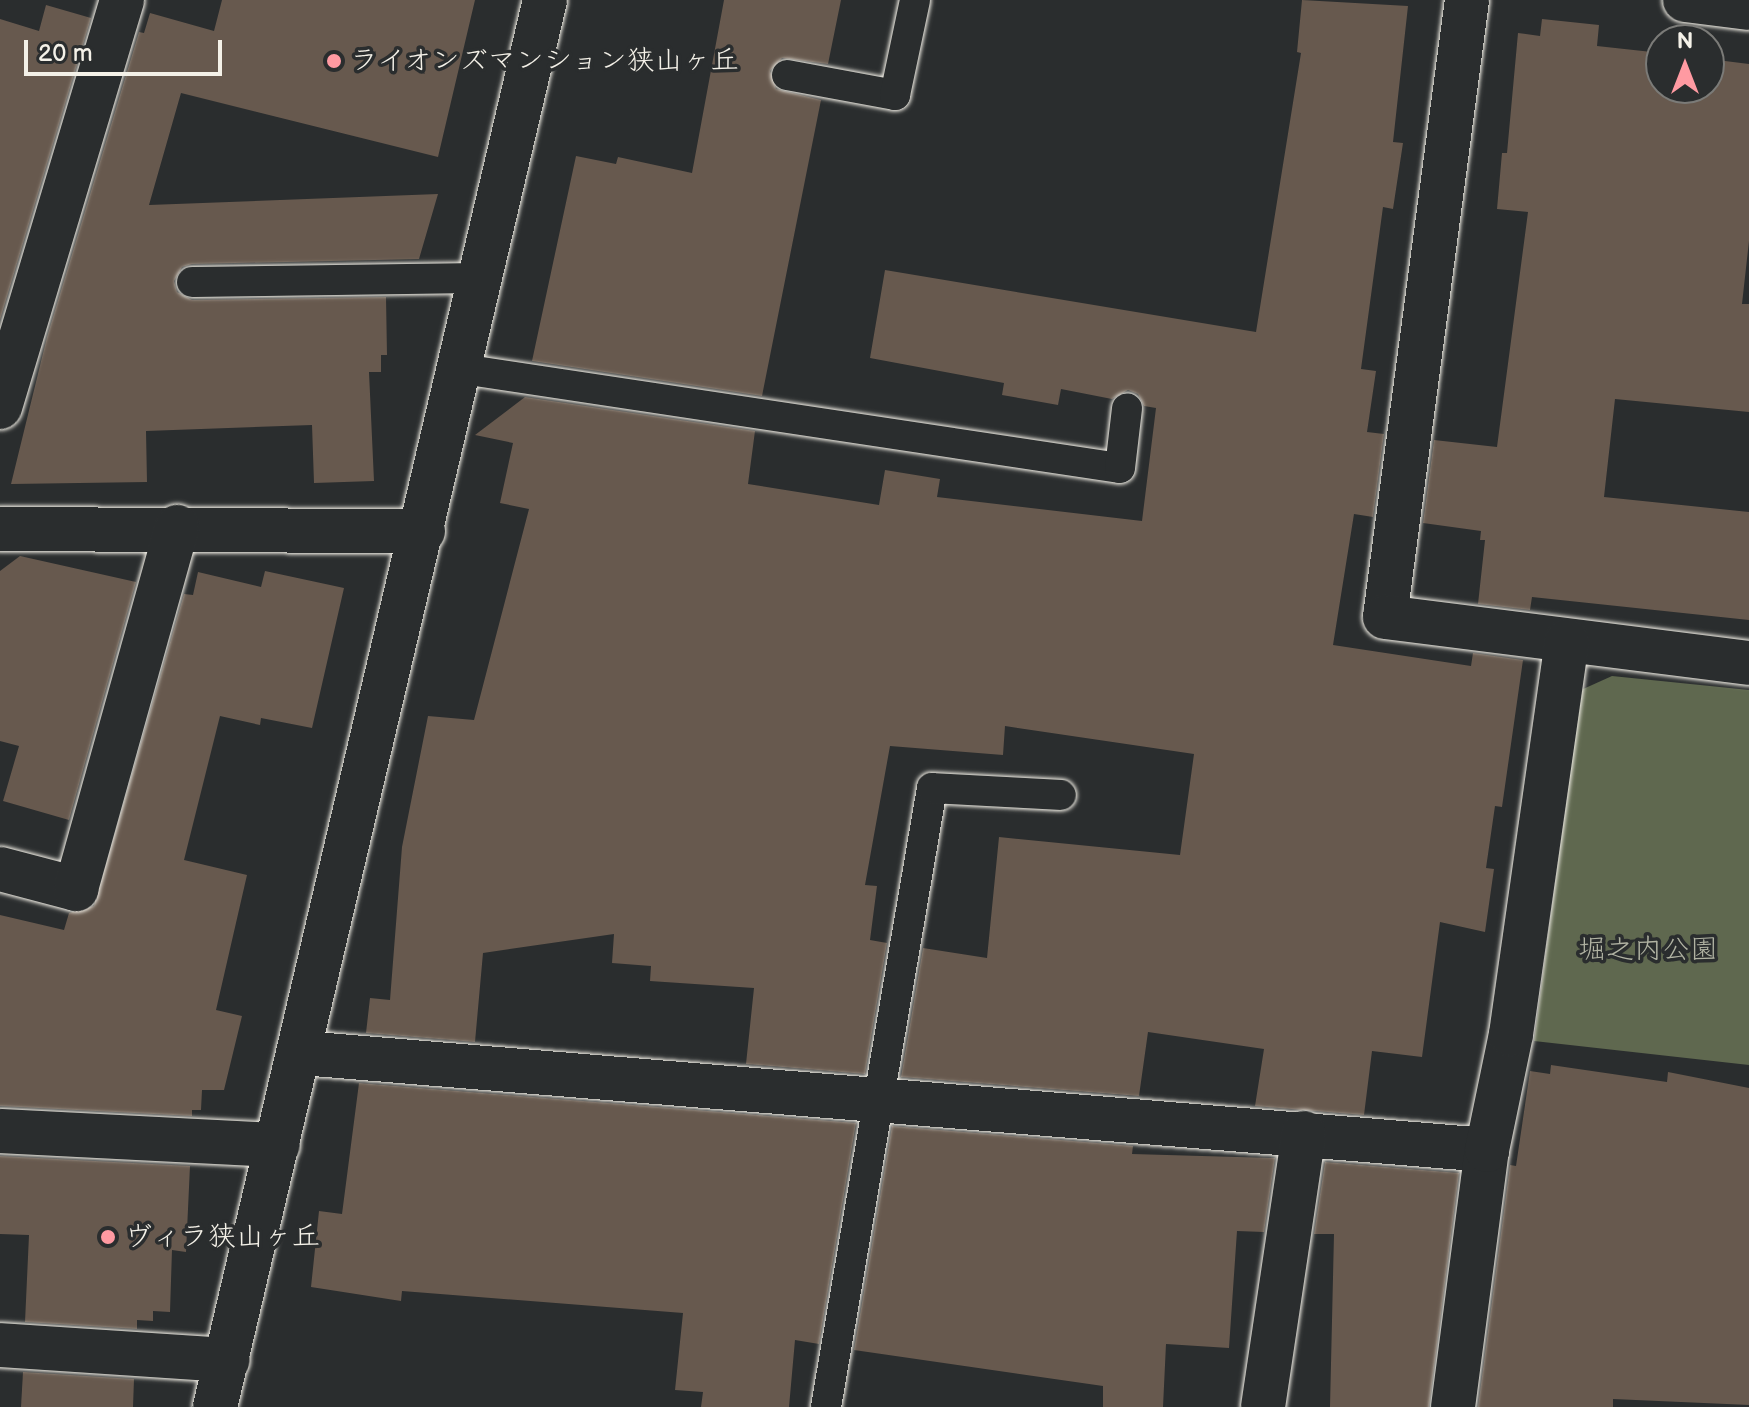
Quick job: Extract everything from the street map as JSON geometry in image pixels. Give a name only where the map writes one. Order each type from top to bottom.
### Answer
[{"type":"street","points":[[0,407],[122,0]]},
{"type":"street","points":[[215,1407],[302,1053],[545,0]]},
{"type":"street","points":[[1467,0],[1385,617],[1749,663]]},
{"type":"street","points":[[1685,0],[1749,8]]},
{"type":"street","points":[[0,529],[177,527],[423,531]]},
{"type":"street","points":[[0,869],[76,889],[177,527]]},
{"type":"street","points":[[1453,1407],[1487,1150],[1511,1034],[1567,641]]},
{"type":"street","points":[[302,1053],[876,1097],[1487,1150]]},
{"type":"street","points":[[0,1131],[278,1145]]},
{"type":"street","points":[[1263,1407],[1304,1133]]},
{"type":"street","points":[[0,1345],[228,1360]]},
{"type":"lane","points":[[787,75],[895,95],[915,0]]},
{"type":"lane","points":[[192,282],[480,278]]},
{"type":"lane","points":[[462,369],[1120,468],[1127,408]]},
{"type":"lane","points":[[826,1407],[876,1097],[932,788],[1061,795]]},
{"type":"green space","name":"堀之内公園","points":[[1612,676],[1749,690],[1749,1065],[1534,1041],[1581,690]]},
{"type":"building","points":[[222,0],[475,0],[438,157],[181,93],[149,205],[438,194],[419,259],[192,264],[182,267],[174,281],[177,292],[192,300],[386,297],[387,355],[381,355],[381,372],[369,372],[374,481],[314,483],[312,425],[146,431],[147,482],[11,484],[47,337],[139,32],[144,33],[150,13],[214,31]]},
{"type":"building","points":[[724,0],[841,0],[828,64],[782,58],[770,71],[776,89],[821,100],[762,396],[532,361],[576,156],[616,164],[618,157],[692,173]]},
{"type":"building","points":[[1302,0],[1408,6],[1393,142],[1403,143],[1393,209],[1383,207],[1361,369],[1376,371],[1367,432],[1384,434],[1373,517],[1354,514],[1333,645],[1471,666],[1473,653],[1523,660],[1502,807],[1495,806],[1486,868],[1494,869],[1485,932],[1440,922],[1422,1057],[1372,1051],[1364,1115],[1255,1106],[1264,1049],[1148,1032],[1139,1096],[901,1077],[923,948],[987,958],[999,837],[1180,855],[1194,754],[1005,726],[1003,755],[890,746],[865,885],[877,886],[870,940],[887,943],[865,1074],[746,1064],[754,988],[650,981],[651,966],[612,963],[614,934],[483,953],[475,1042],[366,1033],[370,998],[390,1000],[402,847],[428,716],[474,720],[529,509],[500,503],[513,443],[475,435],[525,397],[755,431],[748,484],[879,505],[885,470],[940,479],[937,497],[1142,521],[1156,408],[1144,406],[1138,394],[1128,390],[1112,399],[1061,389],[1058,405],[1002,395],[1004,383],[870,358],[885,270],[1256,332],[1301,53],[1297,52]]},
{"type":"building","points":[[46,5],[91,18],[0,320],[0,19],[39,31]]},
{"type":"building","points":[[1542,19],[1599,25],[1597,46],[1645,51],[1645,104],[1725,104],[1725,61],[1749,64],[1749,241],[1742,304],[1749,304],[1749,412],[1615,399],[1604,497],[1749,512],[1749,620],[1532,597],[1530,610],[1478,604],[1485,540],[1480,540],[1481,531],[1423,523],[1434,440],[1497,447],[1528,212],[1497,209],[1502,153],[1507,153],[1518,33],[1540,36]]},
{"type":"building","points":[[20,556],[136,582],[69,820],[3,801],[19,746],[0,741],[0,571]]},
{"type":"building","points":[[265,571],[344,588],[312,728],[261,718],[260,725],[220,716],[184,860],[247,875],[216,1010],[242,1016],[224,1090],[202,1090],[201,1110],[192,1110],[192,1116],[0,1106],[0,915],[64,930],[69,913],[94,906],[184,594],[193,595],[198,572],[261,587]]},
{"type":"building","points":[[1551,1065],[1667,1082],[1668,1072],[1749,1088],[1749,1405],[1613,1399],[1613,1407],[1478,1407],[1510,1165],[1516,1166],[1530,1071],[1550,1074]]},
{"type":"building","points":[[359,1083],[856,1123],[819,1344],[795,1340],[789,1407],[701,1407],[703,1392],[675,1390],[683,1313],[402,1291],[401,1301],[311,1287],[319,1211],[342,1214]]},
{"type":"building","points":[[892,1126],[1133,1146],[1132,1154],[1275,1158],[1264,1232],[1237,1231],[1229,1348],[1166,1344],[1163,1407],[1103,1407],[1103,1386],[854,1350]]},
{"type":"building","name":"ヴィラ狭山ヶ丘","points":[[0,1156],[190,1166],[186,1252],[172,1250],[170,1312],[153,1311],[153,1321],[137,1320],[137,1329],[25,1322],[29,1235],[0,1234]]},
{"type":"building","points":[[1325,1162],[1459,1173],[1429,1407],[1330,1407],[1334,1234],[1314,1234]]},
{"type":"building","points":[[23,1372],[134,1379],[133,1407],[21,1407]]},
{"type":"place","name":"ライオンズマンション狭山ヶ丘","points":[[334,61]]},
{"type":"place","name":"ヴィラ狭山ヶ丘","points":[[108,1237]]}]
